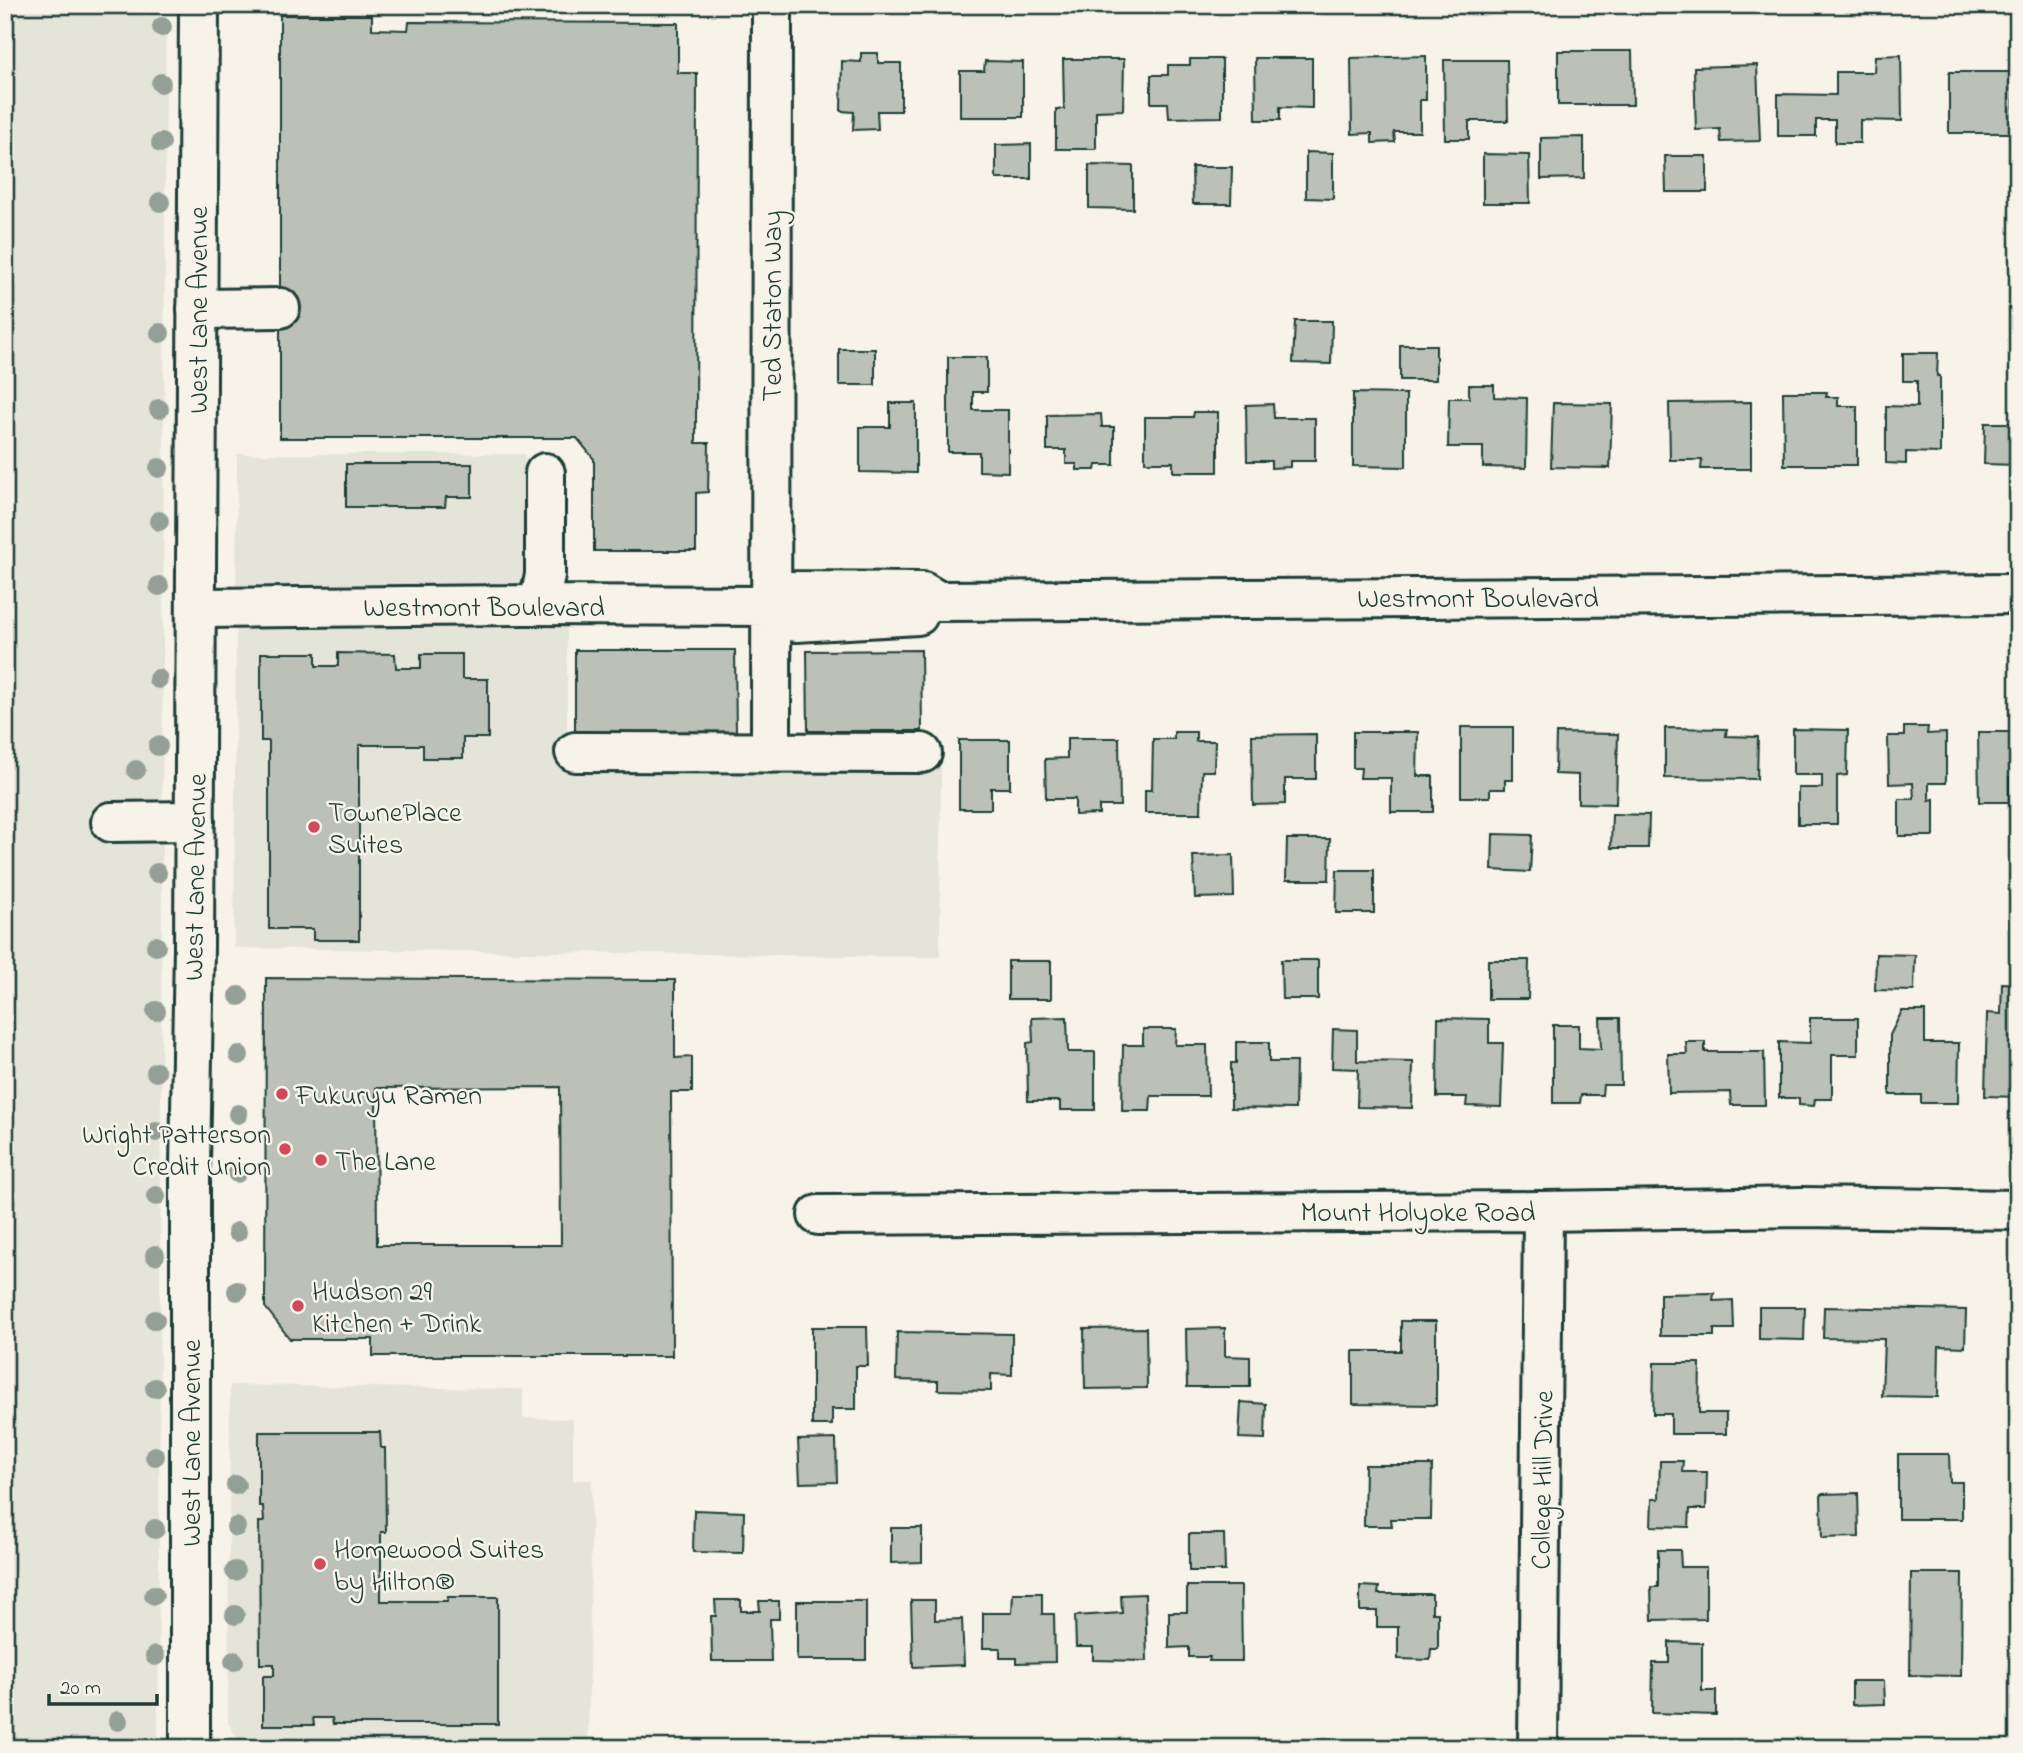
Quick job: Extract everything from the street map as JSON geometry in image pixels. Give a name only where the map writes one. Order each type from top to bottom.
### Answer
[{"type":"street","name":"West Lane Avenue","points":[[190,1748],[190,1165],[195,821],[199,5]]},
{"type":"street","name":"Ted Staton Way","points":[[771,752],[772,5]]},
{"type":"street","points":[[197,309],[279,308]]},
{"type":"street","points":[[539,605],[545,575],[545,473]]},
{"type":"street","name":"Westmont Boulevard","points":[[196,608],[771,606],[792,591],[923,592],[938,601],[2018,594]]},
{"type":"street","points":[[575,752],[922,753]]},
{"type":"street","points":[[111,822],[195,821]]},
{"type":"street","name":"Mount Holyoke Road","points":[[818,1215],[1802,1207],[2018,1210]]},
{"type":"street","name":"College Hill Drive","points":[[1538,1748],[1543,1211]]},
{"type":"shaded area","points":[[5,5],[166,5],[158,1748],[5,1748]]},
{"type":"shaded area","points":[[237,454],[525,454],[524,604],[567,605],[567,767],[941,767],[940,957],[234,948]]},
{"type":"shaded area","points":[[230,1385],[523,1389],[523,1418],[573,1419],[573,1480],[592,1480],[588,1748],[250,1743],[238,1740],[228,1723]]},
{"type":"building","points":[[280,15],[372,15],[372,29],[408,30],[409,22],[678,23],[678,73],[697,73],[696,443],[709,443],[708,492],[696,493],[696,551],[594,551],[594,459],[577,438],[280,438]]},
{"type":"building","points":[[1558,51],[1632,51],[1633,105],[1558,105]]},
{"type":"building","points":[[861,53],[878,53],[878,63],[901,63],[901,111],[877,111],[878,129],[853,130],[854,112],[841,111],[842,61],[861,62]]},
{"type":"building","points":[[1901,55],[1902,121],[1860,120],[1860,143],[1835,143],[1835,120],[1816,120],[1816,136],[1778,136],[1778,94],[1836,95],[1836,72],[1874,72],[1875,56]]},
{"type":"building","points":[[1426,56],[1426,100],[1420,100],[1420,132],[1394,132],[1395,142],[1372,143],[1372,133],[1352,134],[1351,58]]},
{"type":"building","points":[[1255,58],[1312,58],[1312,108],[1280,107],[1280,120],[1256,120]]},
{"type":"building","points":[[1063,59],[1124,59],[1123,110],[1096,111],[1096,149],[1056,149],[1056,109],[1064,109]]},
{"type":"building","points":[[1190,59],[1222,59],[1222,117],[1169,118],[1168,103],[1151,103],[1151,75],[1168,75],[1168,65],[1190,65]]},
{"type":"building","points":[[1444,60],[1507,60],[1508,121],[1469,121],[1469,139],[1445,139]]},
{"type":"building","points":[[985,61],[1023,62],[1023,117],[960,117],[960,71],[984,71]]},
{"type":"building","points":[[1757,65],[1760,141],[1721,142],[1720,129],[1696,130],[1694,67]]},
{"type":"building","points":[[1949,72],[2018,72],[2018,99],[2014,99],[2014,133],[1949,133]]},
{"type":"building","points":[[1584,137],[1584,178],[1541,179],[1541,138]]},
{"type":"building","points":[[1031,144],[1031,179],[996,179],[996,145]]},
{"type":"building","points":[[1306,152],[1333,153],[1333,199],[1306,198]]},
{"type":"building","points":[[1483,154],[1529,155],[1530,203],[1483,203]]},
{"type":"building","points":[[1665,156],[1707,156],[1707,192],[1666,192]]},
{"type":"building","points":[[1089,165],[1133,166],[1133,209],[1089,208]]},
{"type":"building","points":[[1192,167],[1232,167],[1231,204],[1193,204]]},
{"type":"building","points":[[1295,321],[1332,321],[1331,364],[1293,363]]},
{"type":"building","points":[[1400,345],[1436,345],[1436,380],[1400,380]]},
{"type":"building","points":[[839,349],[875,349],[875,385],[839,385]]},
{"type":"building","points":[[1903,353],[1938,353],[1940,453],[1906,452],[1906,464],[1886,463],[1886,406],[1917,407],[1917,381],[1903,381]]},
{"type":"building","points":[[948,357],[987,357],[987,392],[973,392],[973,410],[1008,410],[1008,472],[979,471],[979,452],[948,452]]},
{"type":"building","points":[[1469,385],[1494,385],[1494,397],[1527,398],[1526,468],[1483,467],[1483,447],[1448,447],[1449,398],[1469,398]]},
{"type":"building","points":[[1783,392],[1827,392],[1826,397],[1838,397],[1838,406],[1857,406],[1857,465],[1784,465]]},
{"type":"building","points":[[1353,393],[1406,394],[1406,467],[1353,466]]},
{"type":"building","points":[[1751,402],[1751,469],[1701,469],[1702,460],[1670,460],[1669,403]]},
{"type":"building","points":[[890,403],[916,403],[916,473],[860,472],[860,427],[890,427]]},
{"type":"building","points":[[1553,403],[1612,404],[1610,468],[1551,467]]},
{"type":"building","points":[[1273,404],[1274,418],[1315,418],[1315,461],[1290,461],[1290,467],[1271,468],[1271,461],[1247,461],[1246,405]]},
{"type":"building","points":[[1194,412],[1218,412],[1218,472],[1173,472],[1173,462],[1145,462],[1145,417],[1193,417]]},
{"type":"building","points":[[1101,414],[1102,427],[1114,427],[1114,465],[1096,465],[1095,470],[1077,470],[1077,464],[1066,464],[1066,450],[1047,450],[1047,415]]},
{"type":"building","points":[[1985,423],[2018,423],[2018,465],[1984,464]]},
{"type":"building","points":[[346,464],[472,464],[472,497],[446,497],[445,507],[346,507]]},
{"type":"building","points":[[575,650],[735,650],[736,734],[575,733]]},
{"type":"building","points":[[921,650],[922,731],[808,731],[807,651]]},
{"type":"building","name":"TownePlace Suites","points":[[261,653],[316,653],[316,666],[338,666],[338,653],[395,654],[396,668],[421,668],[421,654],[462,654],[462,679],[488,679],[488,738],[463,738],[463,758],[423,758],[423,745],[359,745],[359,940],[313,940],[313,929],[269,929],[269,741],[261,741]]},
{"type":"building","points":[[1461,727],[1513,727],[1513,780],[1505,780],[1505,789],[1490,789],[1490,797],[1461,797]]},
{"type":"building","points":[[1904,727],[1928,727],[1927,734],[1946,733],[1946,783],[1929,783],[1929,800],[1934,799],[1934,836],[1899,836],[1899,799],[1914,799],[1913,783],[1889,784],[1888,736],[1904,736]]},
{"type":"building","points":[[1665,728],[1727,729],[1726,736],[1758,737],[1757,779],[1665,778]]},
{"type":"building","points":[[1793,729],[1848,730],[1847,775],[1837,776],[1837,824],[1798,824],[1798,788],[1822,788],[1822,775],[1793,775]]},
{"type":"building","points":[[1174,732],[1196,732],[1196,741],[1215,741],[1214,771],[1202,771],[1201,813],[1145,813],[1145,790],[1152,790],[1153,739],[1174,739]]},
{"type":"building","points":[[1353,732],[1418,732],[1417,776],[1433,776],[1433,812],[1391,812],[1391,778],[1360,778],[1361,768],[1353,768]]},
{"type":"building","points":[[1978,732],[2018,732],[2018,777],[2009,777],[2009,802],[1979,802]]},
{"type":"building","points":[[1556,733],[1618,734],[1616,804],[1578,803],[1578,775],[1555,774]]},
{"type":"building","points":[[1316,734],[1316,779],[1285,779],[1285,804],[1253,805],[1252,735]]},
{"type":"building","points":[[1067,738],[1119,738],[1120,806],[1099,806],[1099,814],[1075,815],[1075,799],[1046,799],[1045,759],[1067,758]]},
{"type":"building","points":[[959,740],[1010,740],[1010,788],[991,788],[991,809],[959,809]]},
{"type":"building","points":[[1612,814],[1649,815],[1648,848],[1611,848]]},
{"type":"building","points":[[1493,834],[1532,835],[1530,872],[1492,870]]},
{"type":"building","points":[[1287,839],[1330,839],[1329,880],[1286,880]]},
{"type":"building","points":[[1233,855],[1234,897],[1195,898],[1193,856]]},
{"type":"building","points":[[1337,870],[1374,870],[1374,913],[1336,913]]},
{"type":"building","points":[[1876,954],[1915,955],[1914,991],[1875,990]]},
{"type":"building","points":[[1281,960],[1318,960],[1318,999],[1282,999]]},
{"type":"building","points":[[1488,960],[1529,960],[1528,999],[1488,999]]},
{"type":"building","points":[[1008,961],[1051,961],[1051,999],[1008,999]]},
{"type":"building","name":"The Lane","points":[[266,978],[675,980],[675,1058],[692,1057],[692,1092],[671,1092],[672,1356],[373,1356],[373,1339],[290,1339],[265,1307]],"holes":[[[560,1087],[561,1245],[377,1245],[376,1088]]]},
{"type":"building","points":[[2002,983],[2018,984],[2018,1097],[1985,1096],[1987,1013],[2001,1014]]},
{"type":"building","points":[[1902,1011],[1925,1011],[1925,1043],[1959,1043],[1958,1103],[1921,1103],[1921,1095],[1890,1095],[1890,1035]]},
{"type":"building","points":[[1067,1017],[1068,1052],[1095,1052],[1095,1110],[1060,1110],[1060,1101],[1028,1101],[1027,1043],[1033,1042],[1032,1018]]},
{"type":"building","points":[[1438,1018],[1489,1019],[1489,1043],[1503,1043],[1501,1107],[1466,1106],[1467,1097],[1437,1097]]},
{"type":"building","points":[[1600,1018],[1620,1018],[1621,1085],[1603,1085],[1602,1095],[1581,1095],[1580,1103],[1553,1103],[1553,1025],[1579,1025],[1579,1048],[1601,1049]]},
{"type":"building","points":[[1810,1018],[1858,1018],[1858,1055],[1832,1055],[1832,1099],[1815,1099],[1814,1106],[1799,1105],[1799,1098],[1779,1098],[1779,1042],[1810,1043]]},
{"type":"building","points":[[1143,1029],[1176,1029],[1175,1045],[1207,1045],[1208,1096],[1151,1096],[1150,1111],[1122,1111],[1123,1045],[1143,1045]]},
{"type":"building","points":[[1333,1029],[1357,1030],[1357,1061],[1413,1062],[1412,1108],[1357,1107],[1358,1069],[1332,1068]]},
{"type":"building","points":[[1236,1042],[1269,1042],[1269,1062],[1296,1062],[1295,1109],[1231,1108],[1231,1063],[1236,1063]]},
{"type":"building","points":[[1686,1042],[1705,1042],[1705,1052],[1764,1052],[1765,1105],[1731,1105],[1730,1092],[1669,1093],[1668,1054],[1687,1054]]},
{"type":"building","points":[[1714,1293],[1713,1301],[1733,1300],[1734,1329],[1714,1329],[1714,1336],[1660,1336],[1660,1294]]},
{"type":"building","points":[[1759,1307],[1805,1307],[1804,1340],[1759,1339]]},
{"type":"building","points":[[1824,1307],[1966,1310],[1965,1347],[1939,1346],[1938,1397],[1882,1396],[1884,1339],[1823,1338]]},
{"type":"building","points":[[1401,1321],[1436,1321],[1436,1405],[1353,1404],[1353,1351],[1401,1351]]},
{"type":"building","points":[[812,1327],[867,1327],[868,1366],[856,1366],[856,1409],[832,1409],[832,1425],[812,1425]]},
{"type":"building","points":[[1146,1328],[1147,1388],[1085,1389],[1084,1329]]},
{"type":"building","points":[[1225,1328],[1225,1356],[1250,1357],[1250,1387],[1187,1387],[1186,1329]]},
{"type":"building","points":[[897,1332],[1012,1334],[1012,1375],[991,1374],[991,1391],[938,1390],[938,1381],[896,1380]]},
{"type":"building","points":[[1654,1363],[1700,1363],[1699,1413],[1726,1413],[1726,1434],[1671,1434],[1671,1414],[1653,1414]]},
{"type":"building","points":[[1241,1402],[1266,1404],[1265,1439],[1239,1438]]},
{"type":"building","name":"Homewood Suites by Hilton®","points":[[259,1432],[380,1432],[381,1448],[385,1448],[386,1532],[381,1532],[381,1601],[448,1601],[447,1597],[498,1597],[498,1724],[333,1724],[332,1718],[313,1718],[314,1725],[263,1725],[263,1676],[274,1676],[274,1664],[260,1664],[259,1522],[264,1522],[263,1506],[259,1506]]},
{"type":"building","points":[[836,1439],[837,1482],[800,1483],[798,1440]]},
{"type":"building","points":[[1898,1454],[1949,1454],[1950,1482],[1962,1482],[1962,1519],[1898,1519]]},
{"type":"building","points":[[1660,1461],[1683,1461],[1682,1472],[1707,1472],[1706,1509],[1690,1509],[1689,1527],[1651,1526],[1652,1499],[1659,1499]]},
{"type":"building","points":[[1365,1465],[1432,1465],[1431,1519],[1391,1519],[1392,1526],[1364,1526]]},
{"type":"building","points":[[1858,1493],[1859,1537],[1822,1538],[1821,1494]]},
{"type":"building","points":[[694,1510],[744,1512],[743,1553],[693,1552]]},
{"type":"building","points":[[891,1528],[922,1528],[922,1562],[891,1563]]},
{"type":"building","points":[[1189,1534],[1224,1534],[1225,1571],[1189,1571]]},
{"type":"building","points":[[1658,1550],[1680,1550],[1681,1567],[1706,1567],[1706,1619],[1652,1620],[1651,1587],[1658,1587]]},
{"type":"building","points":[[1911,1573],[1962,1573],[1961,1676],[1910,1675]]},
{"type":"building","points":[[1187,1586],[1241,1586],[1242,1661],[1209,1661],[1210,1657],[1189,1657],[1189,1647],[1169,1648],[1169,1612],[1187,1612]]},
{"type":"building","points":[[1360,1586],[1379,1587],[1378,1594],[1432,1594],[1432,1613],[1438,1613],[1438,1649],[1431,1649],[1430,1660],[1398,1659],[1398,1627],[1377,1627],[1377,1611],[1360,1611]]},
{"type":"building","points":[[1013,1593],[1042,1593],[1042,1614],[1054,1614],[1055,1662],[1017,1663],[1017,1658],[1000,1658],[1000,1648],[983,1648],[983,1613],[1012,1613]]},
{"type":"building","points":[[1145,1594],[1147,1661],[1093,1660],[1093,1647],[1076,1647],[1075,1616],[1122,1613],[1121,1595]]},
{"type":"building","points":[[715,1600],[741,1600],[741,1611],[760,1611],[759,1601],[779,1601],[779,1619],[770,1619],[771,1661],[712,1661],[711,1616],[716,1616]]},
{"type":"building","points":[[911,1600],[935,1600],[935,1620],[962,1619],[964,1665],[913,1667]]},
{"type":"building","points":[[797,1601],[866,1601],[866,1660],[797,1660]]},
{"type":"building","points":[[1669,1642],[1702,1643],[1702,1691],[1716,1691],[1716,1715],[1652,1713],[1653,1663],[1669,1663]]},
{"type":"building","points":[[1852,1681],[1884,1681],[1885,1704],[1852,1705]]},
{"type":"place","name":"TownePlace Suites","points":[[314,827]]},
{"type":"place","name":"Fukuryu Ramen","points":[[282,1094]]},
{"type":"place","name":"Wright Patterson Credit Union","points":[[285,1149]]},
{"type":"place","name":"The Lane","points":[[321,1160]]},
{"type":"place","name":"Hudson 29 Kitchen + Drink","points":[[298,1306]]},
{"type":"place","name":"Homewood Suites by Hilton®","points":[[320,1564]]}]
